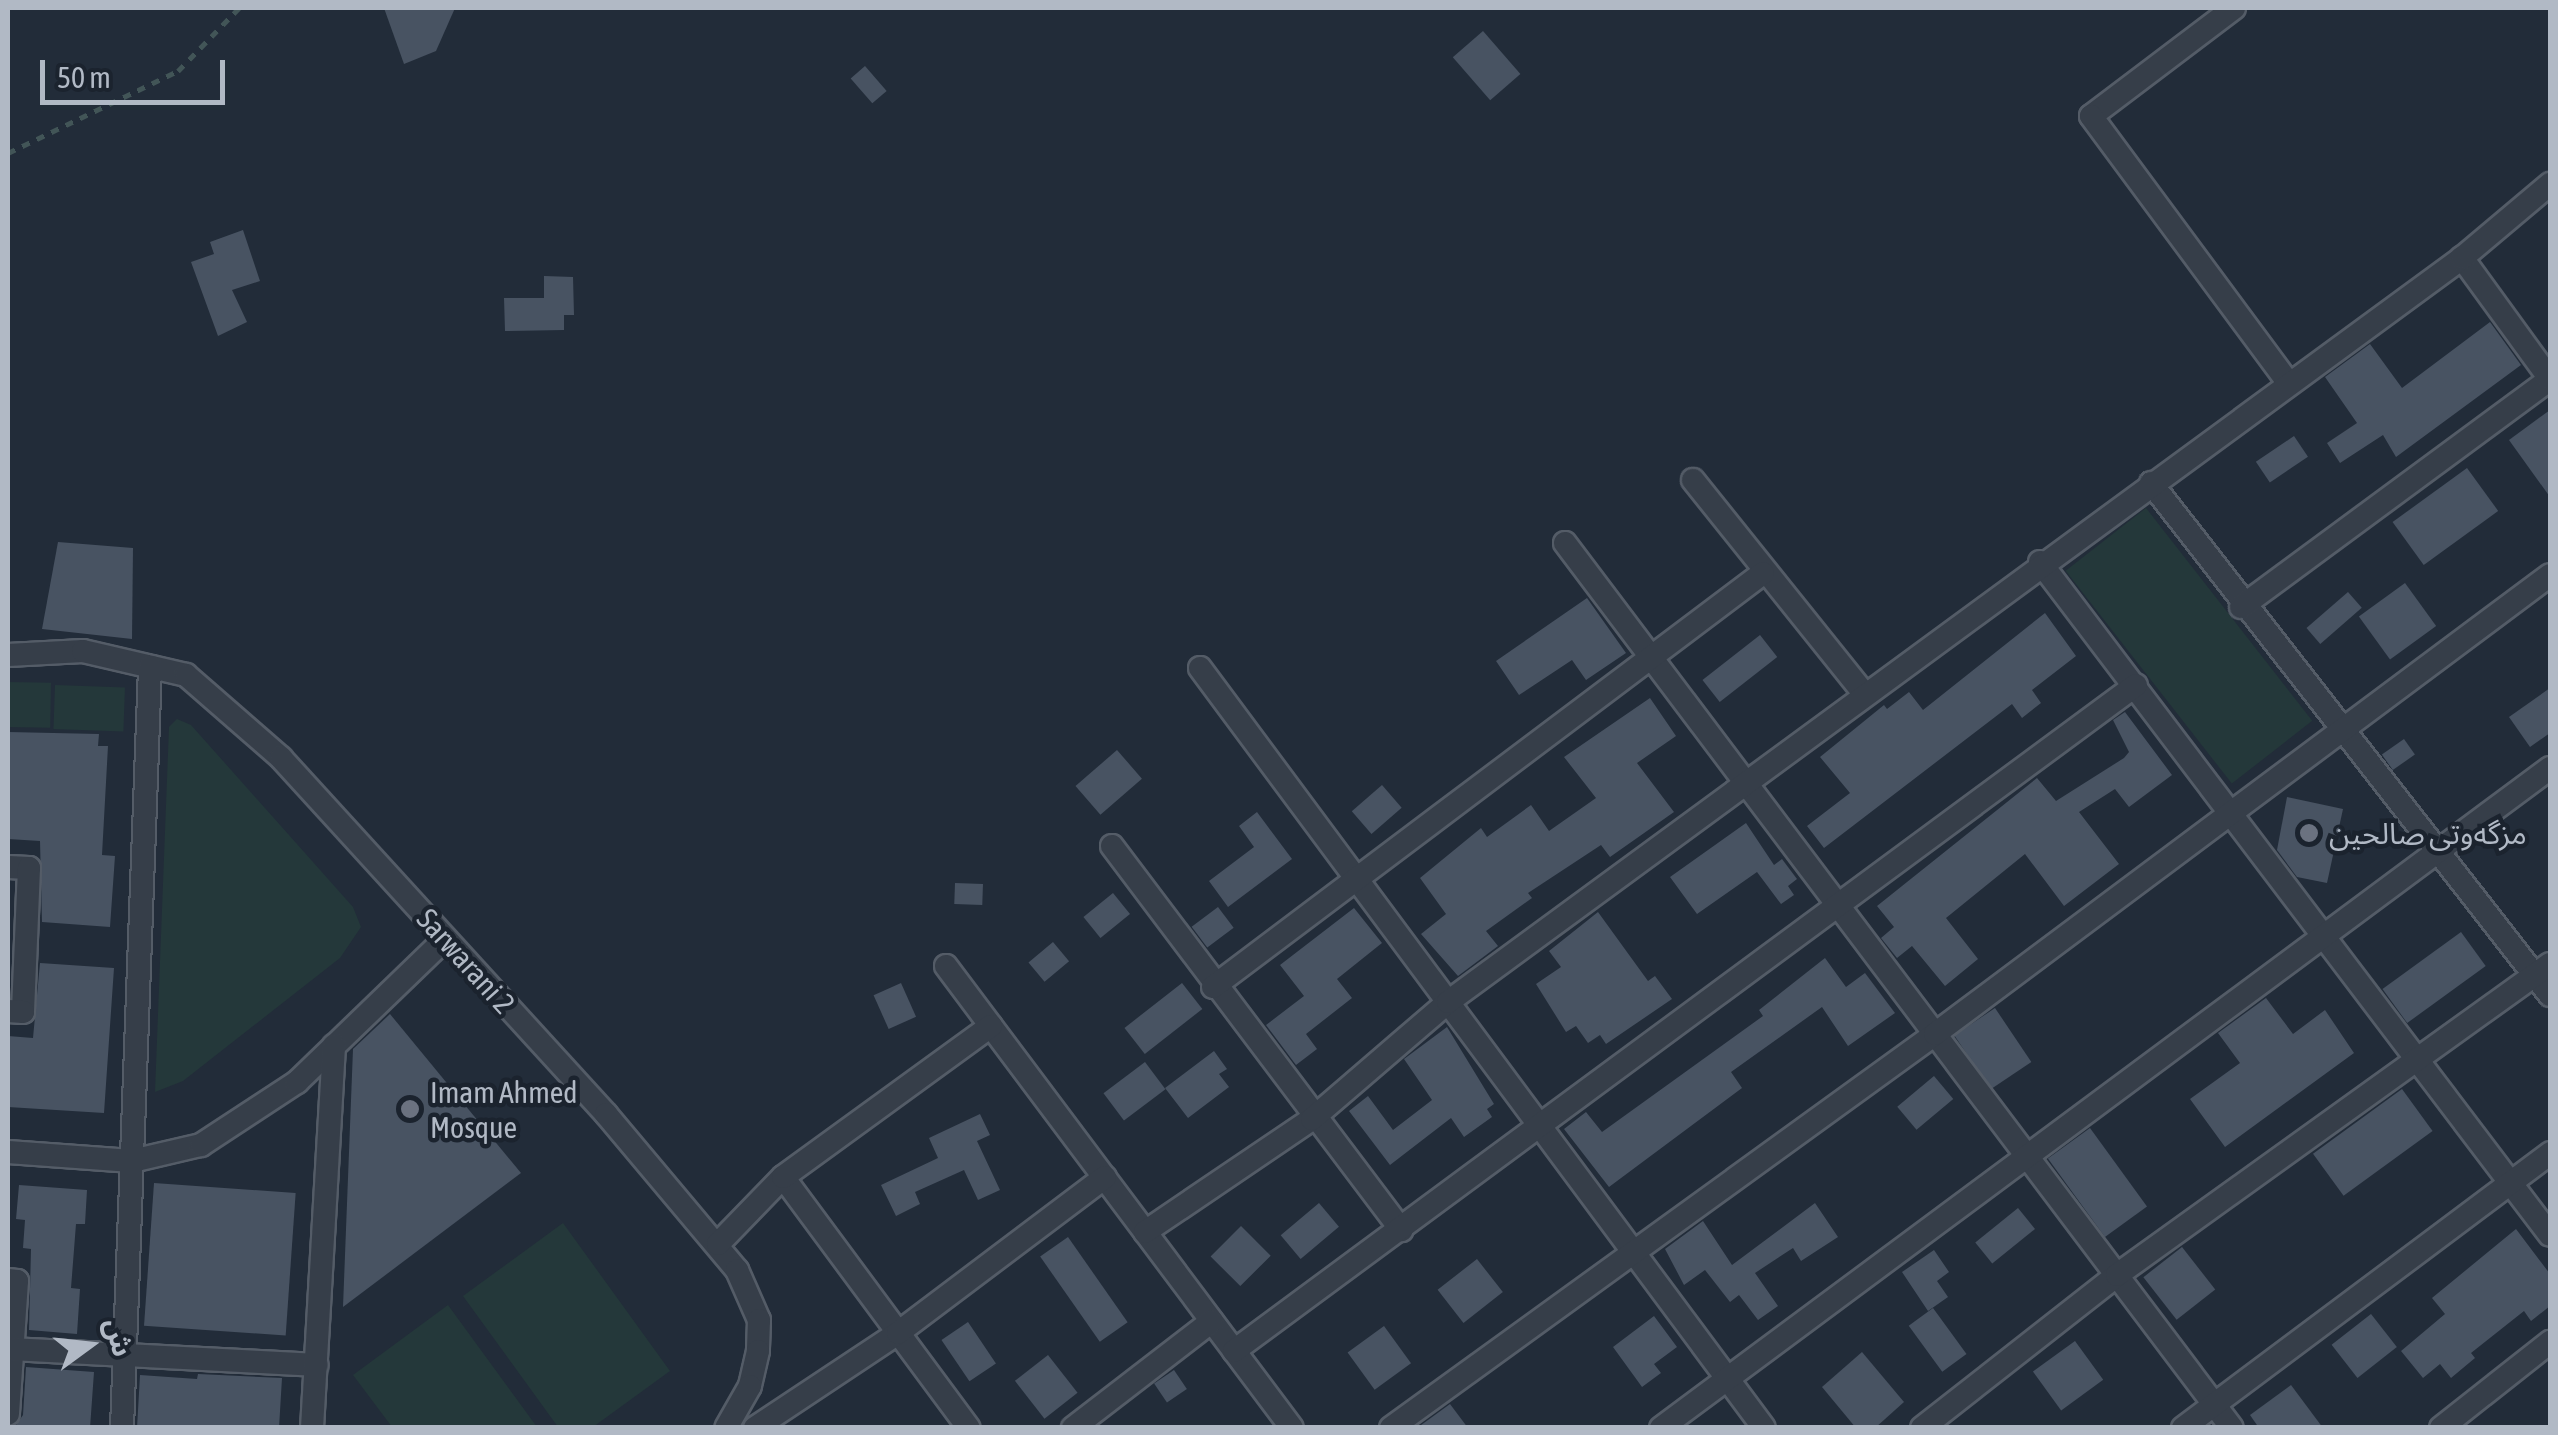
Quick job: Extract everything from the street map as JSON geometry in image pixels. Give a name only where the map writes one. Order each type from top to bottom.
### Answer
[{"type":"street","points":[[2234,8],[2091,116],[2289,384]]},
{"type":"street","points":[[1145,1232],[1312,1119],[1448,1002],[2040,562],[2462,258],[2550,184]]},
{"type":"street","points":[[2242,607],[2550,380],[2462,258]]},
{"type":"street","points":[[1693,480],[1865,695]]},
{"type":"street","points":[[2151,484],[2242,607],[2437,852],[2543,969],[2550,995]]},
{"type":"street","points":[[1565,543],[2232,1428]]},
{"type":"street","points":[[2040,562],[2550,1235]]},
{"type":"street","points":[[1213,987],[1359,883],[1764,573]]},
{"type":"street","points":[[1391,1428],[1936,1034],[2550,575]]},
{"type":"street","name":"Sarwarani 2","points":[[8,656],[83,651],[186,675],[281,758],[718,1244],[752,1294],[759,1320],[750,1386],[726,1428]]},
{"type":"street","points":[[122,1428],[150,666]]},
{"type":"street","points":[[1200,668],[1764,1428]]},
{"type":"street","points":[[1234,1350],[1542,1129],[2136,686]]},
{"type":"street","points":[[1661,1428],[2550,768]]},
{"type":"street","points":[[1112,846],[1312,1119],[1401,1230]]},
{"type":"street","points":[[8,867],[30,868],[23,1012],[8,1012]]},
{"type":"street","points":[[8,1152],[132,1161],[201,1144],[297,1082],[446,940]]},
{"type":"street","points":[[946,966],[1292,1428]]},
{"type":"street","points":[[1922,1428],[2117,1275],[2543,969]]},
{"type":"street","points":[[718,1244],[783,1177],[991,1026]]},
{"type":"street","points":[[312,1428],[334,1046]]},
{"type":"street","points":[[2183,1428],[2550,1153]]},
{"type":"street","points":[[783,1177],[969,1428]]},
{"type":"street","points":[[755,1428],[898,1332],[1104,1177]]},
{"type":"street","points":[[8,1280],[18,1281],[8,1414]]},
{"type":"street","points":[[1073,1428],[1212,1321]]},
{"type":"street","points":[[2441,1428],[2550,1342]]},
{"type":"street","points":[[12,1349],[317,1365]]},
{"type":"path","points":[[8,153],[178,71],[239,8]]},
{"type":"green space","points":[[2146,508],[2312,721],[2232,784],[2066,571]]},
{"type":"green space","points":[[8,682],[51,683],[50,728],[8,727]]},
{"type":"green space","points":[[55,685],[125,687],[123,731],[53,729]]},
{"type":"green space","points":[[177,719],[191,725],[353,907],[361,927],[340,958],[183,1081],[155,1092],[169,727]]},
{"type":"green space","points":[[563,1223],[670,1371],[593,1427],[558,1427],[463,1296]]},
{"type":"green space","points":[[448,1305],[537,1427],[392,1427],[353,1375]]},
{"type":"building","points":[[384,8],[455,8],[436,51],[404,64]]},
{"type":"building","points":[[1483,31],[1520,74],[1490,100],[1453,57]]},
{"type":"building","points":[[865,66],[887,91],[872,103],[851,78]]},
{"type":"building","points":[[243,230],[260,281],[232,290],[247,322],[218,336],[191,262],[214,254],[210,242]]},
{"type":"building","points":[[544,276],[573,277],[574,315],[564,315],[564,330],[505,331],[504,298],[544,298]]},
{"type":"building","points":[[2490,322],[2521,365],[2396,457],[2383,435],[2340,463],[2327,443],[2357,423],[2325,377],[2370,344],[2402,388]]},
{"type":"building","points":[[2550,410],[2550,497],[2509,440]]},
{"type":"building","points":[[2294,436],[2308,457],[2270,482],[2256,462]]},
{"type":"building","points":[[2467,468],[2498,511],[2424,565],[2393,522]]},
{"type":"building","points":[[58,542],[133,548],[132,639],[42,629]]},
{"type":"building","points":[[2405,583],[2436,626],[2390,659],[2359,617]]},
{"type":"building","points":[[2348,592],[2362,608],[2320,644],[2306,628]]},
{"type":"building","points":[[1587,598],[1626,653],[1586,680],[1572,660],[1519,695],[1496,661]]},
{"type":"building","points":[[2045,613],[2076,656],[2032,690],[2041,703],[2022,718],[2012,704],[1824,848],[1807,826],[1850,793],[1820,757],[1884,705],[1887,709],[1909,692],[1923,710]]},
{"type":"building","points":[[1760,635],[1777,657],[1720,702],[1702,680]]},
{"type":"building","points":[[2550,688],[2550,733],[2530,747],[2509,717]]},
{"type":"building","points":[[1650,698],[1676,736],[1637,763],[1674,812],[1610,857],[1601,845],[1528,893],[1532,898],[1486,931],[1498,946],[1458,976],[1421,934],[1446,914],[1420,878],[1481,828],[1487,837],[1531,805],[1549,831],[1596,798],[1564,757]]},
{"type":"building","points":[[2125,712],[2172,775],[2129,807],[2115,789],[2079,812],[2119,864],[2064,906],[2025,854],[1946,918],[1978,959],[1945,986],[1912,946],[1897,958],[1881,938],[1894,927],[1877,906],[2037,778],[2056,801],[2124,758],[2129,752],[2113,720]]},
{"type":"building","points":[[8,732],[99,734],[98,746],[108,746],[102,855],[115,856],[110,927],[42,922],[40,841],[8,839]]},
{"type":"building","points":[[2404,739],[2415,755],[2393,770],[2382,754]]},
{"type":"building","points":[[1117,750],[1142,779],[1100,815],[1075,786]]},
{"type":"building","points":[[1382,785],[1402,808],[1371,834],[1352,811]]},
{"type":"building","name":"مزگەوتی صالحین","points":[[2287,797],[2343,809],[2327,883],[2297,877],[2277,850]]},
{"type":"building","points":[[1257,812],[1292,859],[1228,907],[1209,881],[1254,847],[1239,826]]},
{"type":"building","points":[[1746,823],[1774,865],[1782,859],[1797,879],[1788,886],[1794,895],[1781,904],[1757,872],[1697,914],[1670,877]]},
{"type":"building","points":[[955,883],[983,884],[982,905],[954,904]]},
{"type":"building","points":[[1113,893],[1130,914],[1100,938],[1083,917]]},
{"type":"building","points":[[1218,907],[1234,928],[1207,948],[1192,927]]},
{"type":"building","points":[[1354,908],[1382,943],[1337,979],[1352,998],[1306,1034],[1317,1049],[1296,1065],[1266,1025],[1304,996],[1280,965]]},
{"type":"building","points":[[1598,912],[1648,981],[1655,976],[1672,999],[1606,1044],[1600,1035],[1588,1043],[1576,1026],[1566,1032],[1536,984],[1561,967],[1549,951]]},
{"type":"building","points":[[2461,932],[2486,966],[2407,1023],[2383,989]]},
{"type":"building","points":[[1053,942],[1069,961],[1045,982],[1028,963]]},
{"type":"building","points":[[1825,958],[1846,987],[1865,973],[1895,1013],[1848,1046],[1822,1007],[1731,1072],[1742,1088],[1609,1187],[1564,1129],[1586,1112],[1602,1132],[1763,1016],[1759,1010]]},
{"type":"building","points":[[40,963],[114,968],[104,1113],[8,1107],[8,1036],[33,1038]]},
{"type":"building","points":[[901,983],[916,1017],[889,1029],[874,995]]},
{"type":"building","points":[[1182,983],[1202,1009],[1145,1054],[1124,1028]]},
{"type":"building","points":[[2266,998],[2293,1034],[2325,1010],[2354,1053],[2225,1147],[2190,1099],[2240,1063],[2218,1033]]},
{"type":"building","points":[[1995,1008],[2031,1062],[1991,1089],[1954,1035]]},
{"type":"building","name":"Imam Ahmed Mosque","points":[[390,1014],[521,1173],[343,1307],[353,1049]]},
{"type":"building","points":[[1447,1027],[1494,1104],[1487,1109],[1492,1117],[1464,1137],[1451,1118],[1390,1165],[1349,1111],[1368,1096],[1393,1130],[1432,1100],[1404,1059]]},
{"type":"building","points":[[1214,1051],[1227,1069],[1219,1074],[1229,1087],[1188,1118],[1165,1088]]},
{"type":"building","points":[[1145,1062],[1165,1089],[1124,1120],[1103,1093]]},
{"type":"building","points":[[1934,1076],[1953,1099],[1917,1130],[1897,1107]]},
{"type":"building","points":[[2402,1089],[2433,1131],[2344,1196],[2313,1154]]},
{"type":"building","points":[[980,1114],[990,1135],[977,1141],[1000,1190],[978,1200],[964,1170],[915,1192],[920,1204],[896,1216],[881,1185],[938,1158],[929,1138]]},
{"type":"building","points":[[2090,1128],[2147,1206],[2105,1237],[2048,1159]]},
{"type":"building","points":[[154,1183],[296,1193],[286,1336],[144,1326]]},
{"type":"building","points":[[19,1185],[87,1190],[85,1224],[76,1224],[71,1288],[80,1289],[77,1334],[29,1330],[31,1249],[23,1248],[25,1220],[16,1219]]},
{"type":"building","points":[[1319,1203],[1339,1227],[1301,1259],[1281,1235]]},
{"type":"building","points":[[1815,1203],[1838,1237],[1801,1261],[1793,1248],[1755,1273],[1778,1306],[1758,1320],[1739,1295],[1730,1302],[1705,1270],[1684,1285],[1665,1249],[1703,1221],[1732,1265]]},
{"type":"building","points":[[2018,1208],[2035,1229],[1992,1264],[1975,1243]]},
{"type":"building","points":[[1241,1226],[1271,1256],[1240,1286],[1211,1256]]},
{"type":"building","points":[[2516,1229],[2550,1274],[2550,1306],[2531,1321],[2524,1311],[2471,1353],[2475,1358],[2451,1378],[2440,1364],[2423,1378],[2401,1351],[2445,1314],[2432,1298]]},
{"type":"building","points":[[1068,1237],[1128,1322],[1100,1342],[1040,1257]]},
{"type":"building","points":[[2182,1247],[2215,1290],[2177,1320],[2143,1277]]},
{"type":"building","points":[[1934,1250],[1949,1272],[1937,1281],[1948,1297],[1928,1311],[1902,1272]]},
{"type":"building","points":[[1477,1259],[1503,1292],[1463,1323],[1438,1290]]},
{"type":"building","points":[[1933,1308],[1967,1354],[1942,1372],[1909,1326]]},
{"type":"building","points":[[2371,1314],[2397,1347],[2357,1378],[2332,1345]]},
{"type":"building","points":[[1654,1316],[1677,1347],[1654,1364],[1661,1373],[1642,1387],[1613,1347]]},
{"type":"building","points":[[968,1322],[996,1363],[969,1381],[941,1340]]},
{"type":"building","points":[[1384,1326],[1411,1363],[1375,1390],[1348,1352]]},
{"type":"building","points":[[2075,1341],[2103,1380],[2061,1410],[2033,1372]]},
{"type":"building","points":[[1862,1352],[1904,1402],[1875,1428],[1856,1428],[1822,1387]]},
{"type":"building","points":[[1048,1355],[1078,1393],[1044,1419],[1015,1381]]},
{"type":"building","points":[[26,1367],[94,1372],[90,1428],[14,1428],[23,1415]]},
{"type":"building","points":[[1174,1370],[1187,1389],[1167,1402],[1154,1383]]},
{"type":"building","points":[[198,1374],[282,1378],[279,1428],[137,1428],[140,1375],[197,1379]]},
{"type":"building","points":[[2291,1385],[2323,1428],[2259,1428],[2250,1415]]},
{"type":"building","points":[[1450,1404],[1468,1428],[1417,1428]]},
{"type":"place","name":"مزگەوتی صالحین","points":[[2309,833]]},
{"type":"place","name":"Imam Ahmed Mosque","points":[[410,1109]]}]
